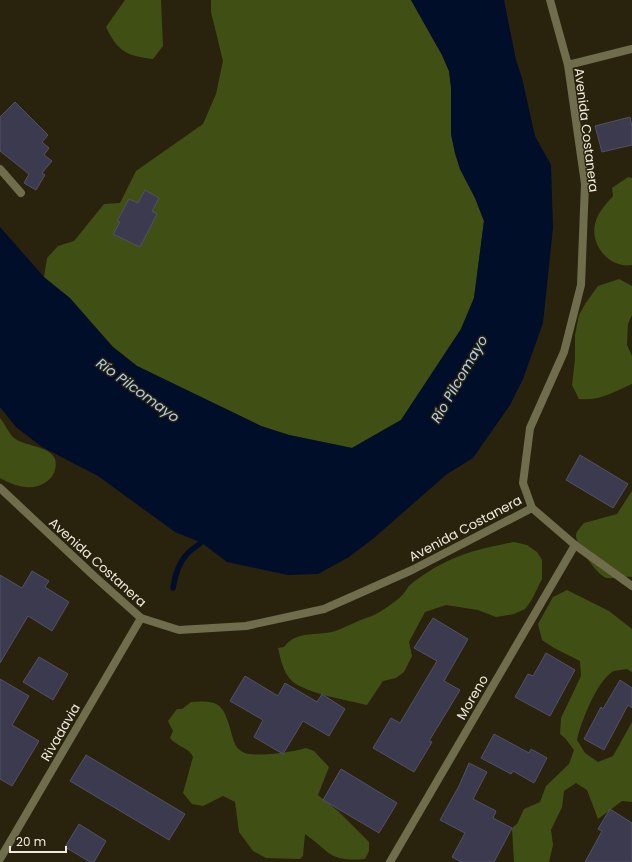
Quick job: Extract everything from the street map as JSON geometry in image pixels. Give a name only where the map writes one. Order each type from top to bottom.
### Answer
[{"type":"street","name":"Avenida Costanera","points":[[0,488],[141,618],[179,630],[246,626],[324,609],[412,570],[532,508],[523,483],[530,428],[564,352],[581,285],[585,184],[568,65],[550,0]]},
{"type":"street","points":[[568,65],[632,49]]},
{"type":"street","points":[[0,169],[21,193]]},
{"type":"street","points":[[532,508],[575,545],[632,586]]},
{"type":"street","name":"Moreno","points":[[390,862],[575,545]]},
{"type":"street","name":"Rivadavia","points":[[0,859],[141,618]]},
{"type":"green space","points":[[125,0],[161,0],[163,46],[153,59],[136,56],[124,51],[115,42],[106,27]]},
{"type":"green space","points":[[211,0],[411,0],[442,55],[449,71],[451,87],[451,134],[455,153],[460,169],[475,198],[484,221],[474,298],[461,329],[401,420],[352,448],[289,435],[261,426],[137,366],[113,347],[44,277],[47,258],[58,246],[74,241],[104,204],[120,203],[136,171],[203,124],[216,94],[223,61],[211,12]]},
{"type":"green space","points":[[628,177],[632,178],[632,265],[624,265],[616,263],[603,254],[594,232],[598,216],[613,196],[612,188]]},
{"type":"green space","points":[[619,279],[632,286],[632,315],[628,324],[627,345],[632,356],[632,384],[613,393],[594,399],[579,399],[572,385],[575,360],[575,335],[579,315],[598,286]]},
{"type":"green space","points":[[0,418],[14,438],[42,448],[53,456],[56,462],[55,470],[46,482],[38,486],[23,487],[0,478]]},
{"type":"green space","points":[[632,491],[632,577],[625,576],[607,578],[598,572],[588,560],[577,540],[576,534],[584,523],[617,514]]},
{"type":"green space","points":[[514,542],[527,545],[537,552],[542,560],[542,579],[531,601],[525,609],[514,614],[496,617],[478,610],[446,605],[425,612],[409,642],[412,656],[404,672],[396,678],[383,681],[367,705],[308,690],[293,682],[287,675],[278,648],[284,647],[289,641],[310,634],[338,630],[372,616],[394,603],[411,584],[436,567],[472,552]]},
{"type":"green space","points":[[567,590],[609,611],[632,629],[632,672],[627,669],[615,671],[606,677],[590,703],[577,740],[585,753],[598,762],[613,756],[632,722],[632,802],[622,801],[598,819],[587,790],[576,783],[564,791],[562,807],[551,830],[553,845],[549,862],[514,862],[512,828],[517,824],[524,809],[540,802],[546,786],[569,764],[574,750],[560,734],[561,718],[581,676],[580,661],[542,640],[538,624],[553,597]]},
{"type":"green space","points":[[191,702],[212,702],[218,705],[224,712],[236,746],[247,754],[270,754],[306,748],[314,751],[329,767],[318,795],[338,811],[369,842],[369,851],[365,859],[353,860],[337,857],[326,851],[305,834],[303,856],[300,859],[266,858],[253,851],[239,832],[235,802],[223,796],[203,806],[192,804],[183,793],[193,757],[189,751],[170,738],[173,731],[168,721],[177,709],[182,709]]},
{"type":"water","name":"Río Pilcomayo","points":[[411,0],[504,0],[516,60],[522,78],[535,136],[551,165],[553,228],[543,323],[523,379],[510,405],[473,458],[447,474],[374,538],[349,557],[318,574],[288,575],[227,562],[202,543],[175,532],[98,476],[42,447],[16,427],[0,407],[0,227],[44,277],[70,298],[113,347],[137,366],[261,426],[289,435],[352,448],[401,420],[461,329],[474,298],[484,221],[475,198],[460,169],[455,153],[451,134],[451,87],[449,71],[442,55]]},
{"type":"building","points":[[15,102],[48,135],[42,142],[49,148],[44,155],[52,161],[42,173],[45,175],[36,190],[24,183],[29,174],[0,151],[0,117]]},
{"type":"building","points":[[630,117],[632,127],[632,145],[602,152],[595,126]]},
{"type":"building","points":[[145,190],[159,198],[152,211],[157,214],[140,247],[113,234],[120,222],[117,221],[129,199],[138,203]]},
{"type":"building","points":[[580,455],[628,484],[613,508],[566,480]]},
{"type":"building","points":[[32,571],[49,581],[45,587],[69,602],[52,631],[28,616],[0,663],[0,575],[22,588]]},
{"type":"building","points":[[433,618],[468,639],[444,681],[460,690],[429,741],[432,742],[414,772],[373,748],[391,718],[400,723],[437,661],[414,648]]},
{"type":"building","points":[[546,653],[575,670],[550,716],[515,697],[528,674],[533,676]]},
{"type":"building","points":[[39,657],[68,674],[53,700],[23,682]]},
{"type":"building","points":[[245,676],[278,696],[285,683],[317,702],[322,694],[345,709],[329,736],[303,721],[283,754],[254,737],[263,720],[230,701]]},
{"type":"building","points":[[0,679],[29,696],[12,725],[39,741],[12,786],[0,779]]},
{"type":"building","points":[[620,680],[632,688],[632,708],[628,705],[604,750],[584,739],[601,707],[603,709]]},
{"type":"building","points":[[494,734],[529,753],[531,749],[547,758],[534,783],[513,771],[511,774],[481,758]]},
{"type":"building","points":[[86,755],[185,814],[169,840],[70,781]]},
{"type":"building","points":[[469,763],[487,772],[473,799],[496,811],[493,818],[512,828],[494,862],[461,862],[452,857],[465,833],[440,820],[459,786]]},
{"type":"building","points":[[341,769],[397,803],[379,833],[323,800]]},
{"type":"building","points":[[610,809],[632,823],[632,862],[585,862],[602,831],[598,829]]},
{"type":"building","points":[[79,824],[106,841],[94,862],[90,862],[65,847]]},
{"type":"waterway","points":[[173,588],[176,574],[181,562],[189,552],[206,537]]}]
